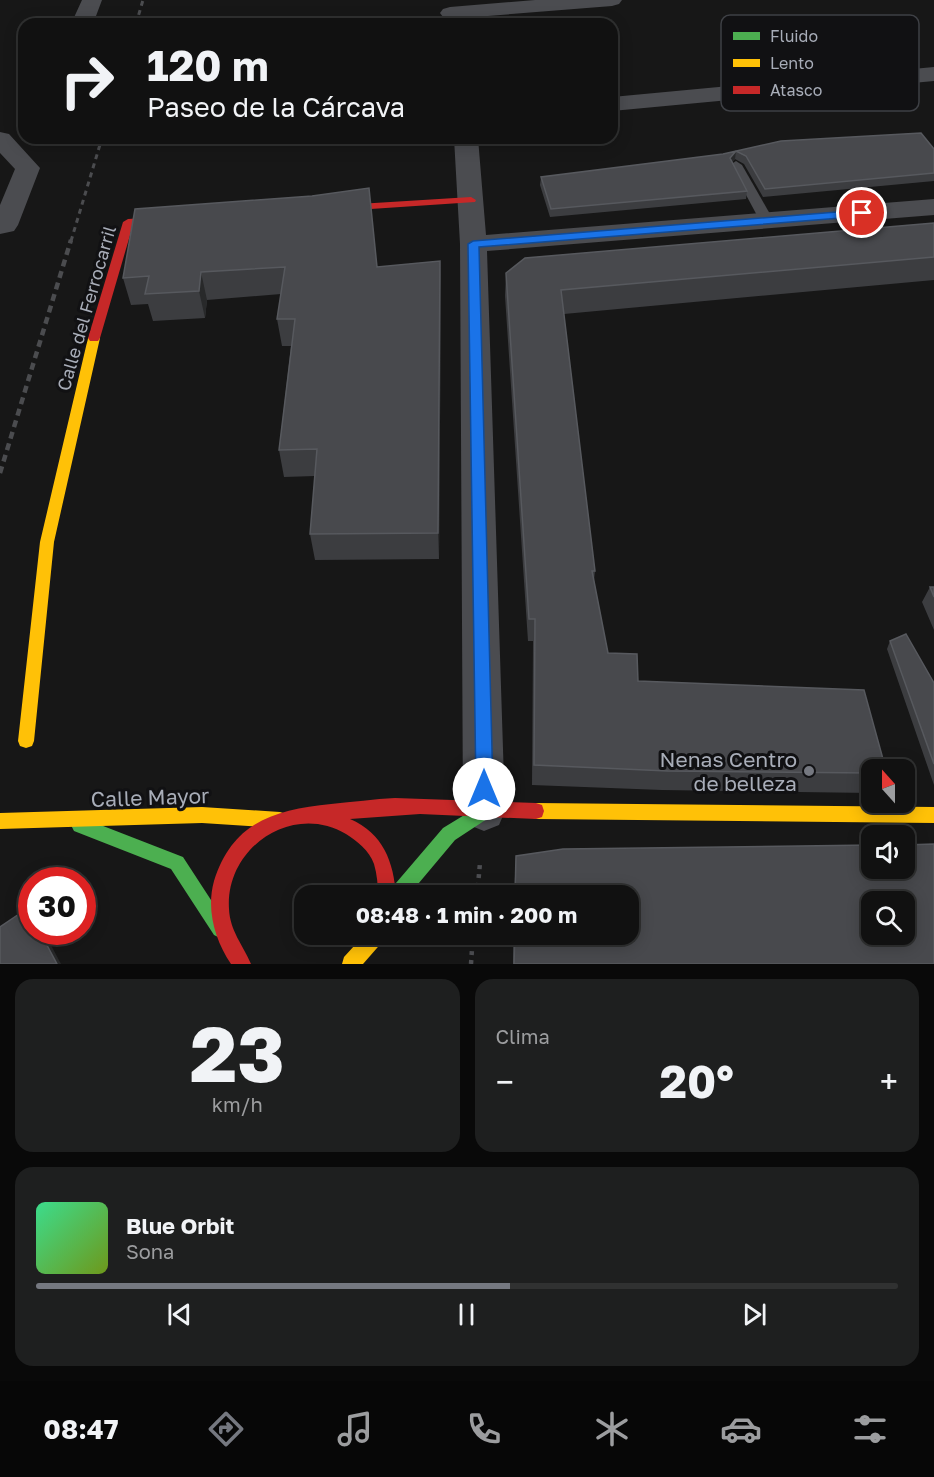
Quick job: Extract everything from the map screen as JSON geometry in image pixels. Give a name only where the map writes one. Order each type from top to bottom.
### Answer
[{"type":"street","points":[[84,18],[92,0]]},
{"type":"street","points":[[450,12],[612,0]]},
{"type":"street","points":[[919,75],[934,74]]},
{"type":"street","points":[[618,103],[721,94]]},
{"type":"street","points":[[0,139],[28,168],[2,225]]},
{"type":"street","points":[[466,144],[473,244],[484,811]]},
{"type":"street","points":[[318,210],[471,200]]},
{"type":"street","points":[[473,244],[934,207]]},
{"type":"street","name":"Calle del Ferrocarril","points":[[26,741],[48,542],[88,358],[128,222],[188,218]]},
{"type":"street","points":[[242,964],[224,947],[220,929],[218,893],[228,865],[254,835],[279,820],[402,806],[484,811],[934,815]]},
{"type":"street","points":[[405,885],[449,834],[484,811]]},
{"type":"street","name":"Calle Mayor","points":[[70,821],[202,815],[279,820]]},
{"type":"street","points":[[317,815],[344,821],[371,841],[385,867],[386,885]]},
{"type":"street","points":[[0,821],[70,821]]},
{"type":"street","name":"Calle Mayor","points":[[70,821],[177,863],[220,929]]},
{"type":"street","points":[[351,964],[368,945]]},
{"type":"lane","points":[[736,165],[767,221]]},
{"type":"path","points":[[471,964],[472,945]]},
{"type":"building","points":[[921,133],[934,149],[934,173],[765,189],[746,156],[736,151],[781,141]]},
{"type":"building","points":[[736,151],[730,158],[747,191],[551,209],[541,177],[723,154]]},
{"type":"building","points":[[369,188],[377,267],[440,261],[438,533],[310,534],[317,449],[279,450],[295,319],[277,319],[285,267],[201,272],[199,291],[145,294],[149,276],[123,278],[135,209],[312,196]]},
{"type":"building","points":[[934,223],[934,257],[561,290],[595,571],[592,571],[608,653],[637,654],[638,681],[864,690],[883,759],[861,759],[861,773],[668,771],[534,765],[535,619],[529,619],[506,273],[525,258]]},
{"type":"building","points":[[906,634],[934,683],[934,764],[890,641]]},
{"type":"building","points":[[934,844],[934,964],[514,964],[515,945],[639,945],[639,885],[515,885],[516,856],[563,849],[861,845],[861,879],[915,879],[915,845]]},
{"type":"building","points":[[18,915],[18,945],[47,945],[57,964],[0,964],[0,927]]},
{"type":"railway","points":[[138,18],[143,0]]},
{"type":"railway","points":[[71,241],[100,144]]},
{"type":"railway","points":[[0,473],[71,240]]},
{"type":"traffic: fast","points":[[405,885],[449,834],[484,811]]},
{"type":"traffic: fast","points":[[80,825],[177,863],[220,929]]},
{"type":"traffic: slow","points":[[26,741],[47,542],[94,338]]},
{"type":"traffic: slow","points":[[536,811],[934,815]]},
{"type":"traffic: slow","points":[[0,821],[202,815],[280,820]]},
{"type":"traffic: slow","points":[[351,964],[368,945]]},
{"type":"traffic: jam","points":[[326,209],[471,200]]},
{"type":"traffic: jam","points":[[94,338],[128,222],[176,219]]},
{"type":"traffic: jam","points":[[242,964],[225,932],[220,910],[221,887],[235,855],[244,843],[261,829],[279,821],[297,817],[387,807],[437,806],[536,811]]},
{"type":"traffic: jam","points":[[318,815],[348,826],[370,842],[383,864],[386,885]]},
{"type":"place","name":"Nenas Centro de belleza","points":[[809,771]]},
{"type":"route","points":[[484,789],[472,286],[473,244],[862,213]]}]
